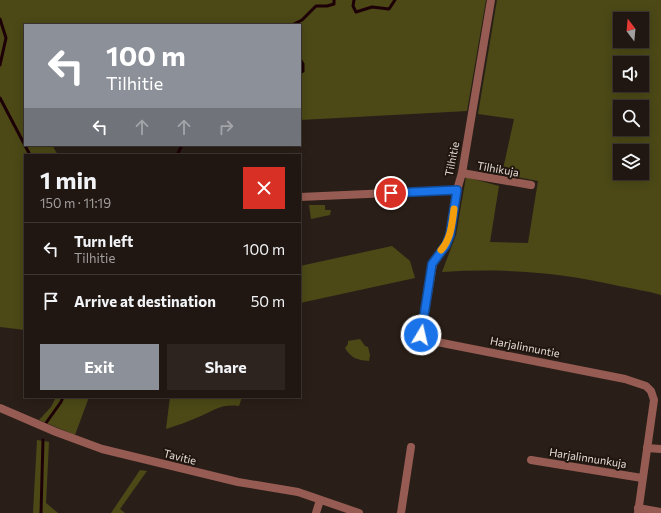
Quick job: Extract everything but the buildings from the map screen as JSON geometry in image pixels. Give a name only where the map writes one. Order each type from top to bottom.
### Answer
[{"type":"street","name":"Tilhitie","points":[[301,197],[457,190],[462,173],[491,0]]},
{"type":"street","name":"Tilhikuja","points":[[462,173],[530,185]]},
{"type":"street","name":"Harjalinnuntie","points":[[457,190],[450,235],[446,245],[432,264],[421,335],[422,339],[594,372],[625,379],[646,386],[651,391],[654,400],[638,511]]},
{"type":"street","name":"Tavitie","points":[[0,408],[28,421],[102,450],[238,482],[298,492],[359,513]]},
{"type":"street","points":[[401,513],[411,447]]},
{"type":"street","points":[[648,448],[661,449]]},
{"type":"street","name":"Harjalinnunkuja","points":[[531,460],[642,478]]},
{"type":"street","points":[[316,513],[320,500]]},
{"type":"street","points":[[638,511],[661,512]]},
{"type":"shaded area","points":[[0,0],[486,0],[467,111],[301,120],[301,24],[24,24],[24,146],[53,146],[57,154],[24,154],[24,330],[0,327]]},
{"type":"shaded area","points":[[497,0],[661,0],[661,295],[597,281],[553,274],[509,271],[442,272],[456,235],[466,177],[499,186],[490,242],[528,243],[538,181],[502,174],[514,119],[478,114]]},
{"type":"shaded area","points":[[309,205],[325,205],[325,210],[331,210],[330,215],[311,219]]},
{"type":"shaded area","points":[[392,246],[410,261],[415,278],[301,303],[301,266]]},
{"type":"shaded area","points":[[360,339],[365,346],[368,347],[370,355],[369,361],[355,358],[345,348],[348,341]]},
{"type":"shaded area","points":[[56,398],[89,398],[75,435],[39,420],[51,407]]},
{"type":"shaded area","points":[[170,398],[242,398],[239,406],[219,408],[193,420],[166,429]]},
{"type":"shaded area","points":[[37,440],[49,442],[46,503],[58,513],[33,513]]},
{"type":"shaded area","points":[[140,470],[147,471],[120,509],[125,513],[111,513]]},
{"type":"waterway","points":[[294,24],[302,20],[316,6],[327,6],[334,4],[334,0]]},
{"type":"waterway","points":[[354,0],[353,6],[356,12],[372,7],[389,9],[395,0]]},
{"type":"waterway","points":[[0,19],[6,38],[0,65]]},
{"type":"waterway","points":[[301,61],[303,64],[303,71],[301,72]]},
{"type":"waterway","points":[[0,98],[24,144]]},
{"type":"waterway","points":[[25,146],[29,154]]},
{"type":"waterway","points":[[178,154],[182,146]]},
{"type":"waterway","points":[[46,423],[63,398]]},
{"type":"waterway","points":[[41,513],[43,440]]},
{"type":"slow traffic","points":[[441,250],[446,245],[450,235],[454,209]]},
{"type":"route","points":[[391,193],[457,190],[450,235],[446,245],[432,264],[421,335]]}]
